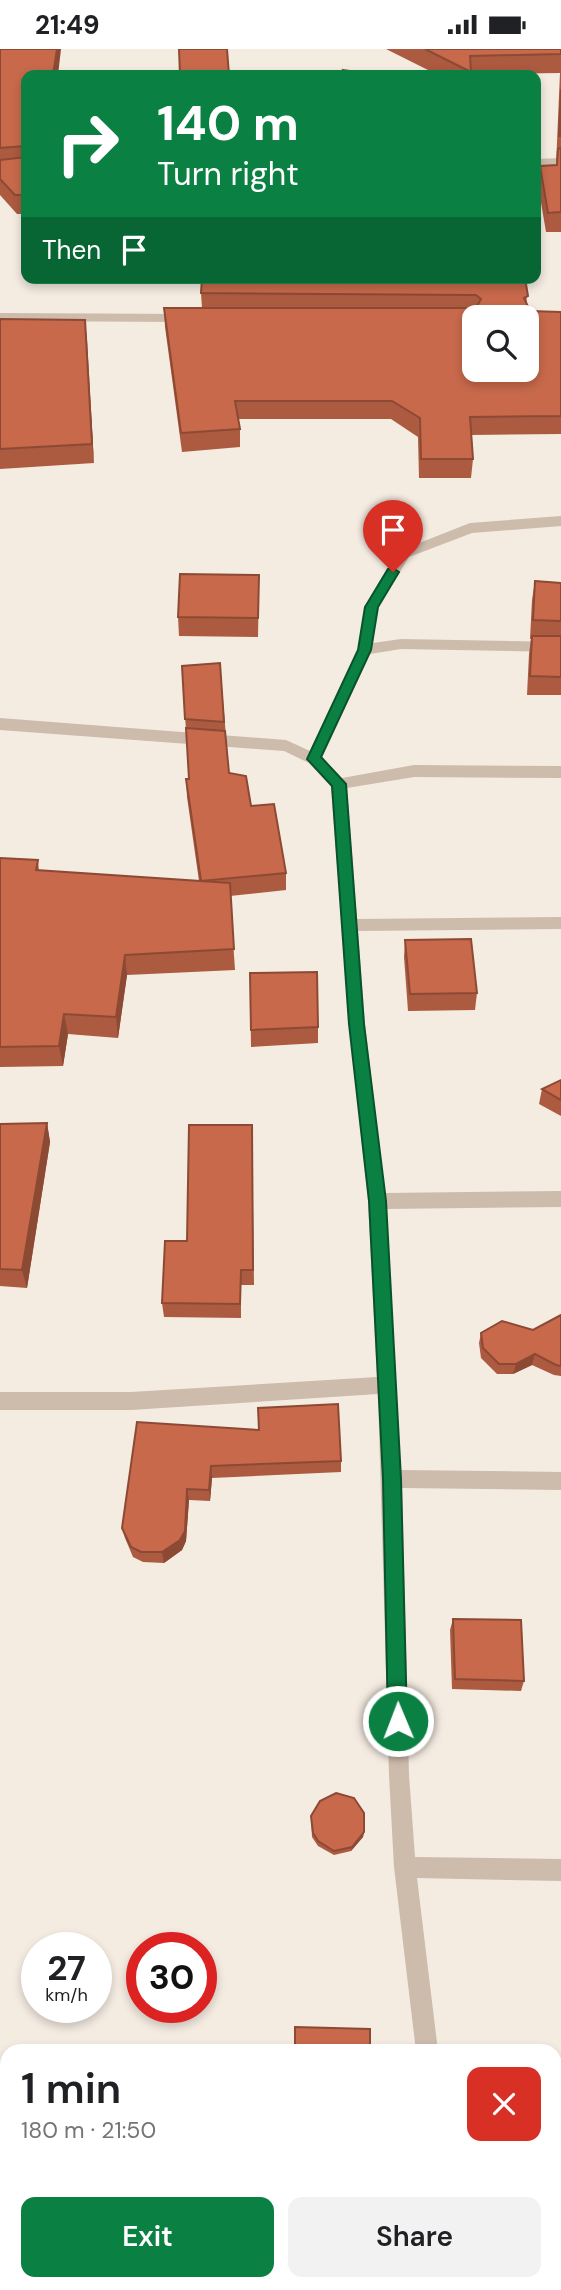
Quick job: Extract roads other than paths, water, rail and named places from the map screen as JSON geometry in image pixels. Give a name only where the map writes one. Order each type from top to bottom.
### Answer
[{"type":"street","points":[[541,162],[561,162]]},
{"type":"street","points":[[0,317],[195,318]]},
{"type":"street","points":[[314,759],[365,650],[371,607],[404,554],[470,528],[561,521]]},
{"type":"street","points":[[365,650],[401,644],[561,647]]},
{"type":"street","points":[[0,724],[286,746],[314,759],[339,784],[356,1024],[377,1201],[392,1479],[399,1775],[405,1867],[426,2044]]},
{"type":"street","points":[[339,784],[414,771],[561,772]]},
{"type":"street","points":[[349,925],[561,923]]},
{"type":"street","points":[[377,1201],[561,1199]]},
{"type":"street","points":[[0,1401],[131,1401],[385,1385]]},
{"type":"street","points":[[392,1479],[561,1481]]},
{"type":"street","points":[[405,1867],[561,1870]]}]
